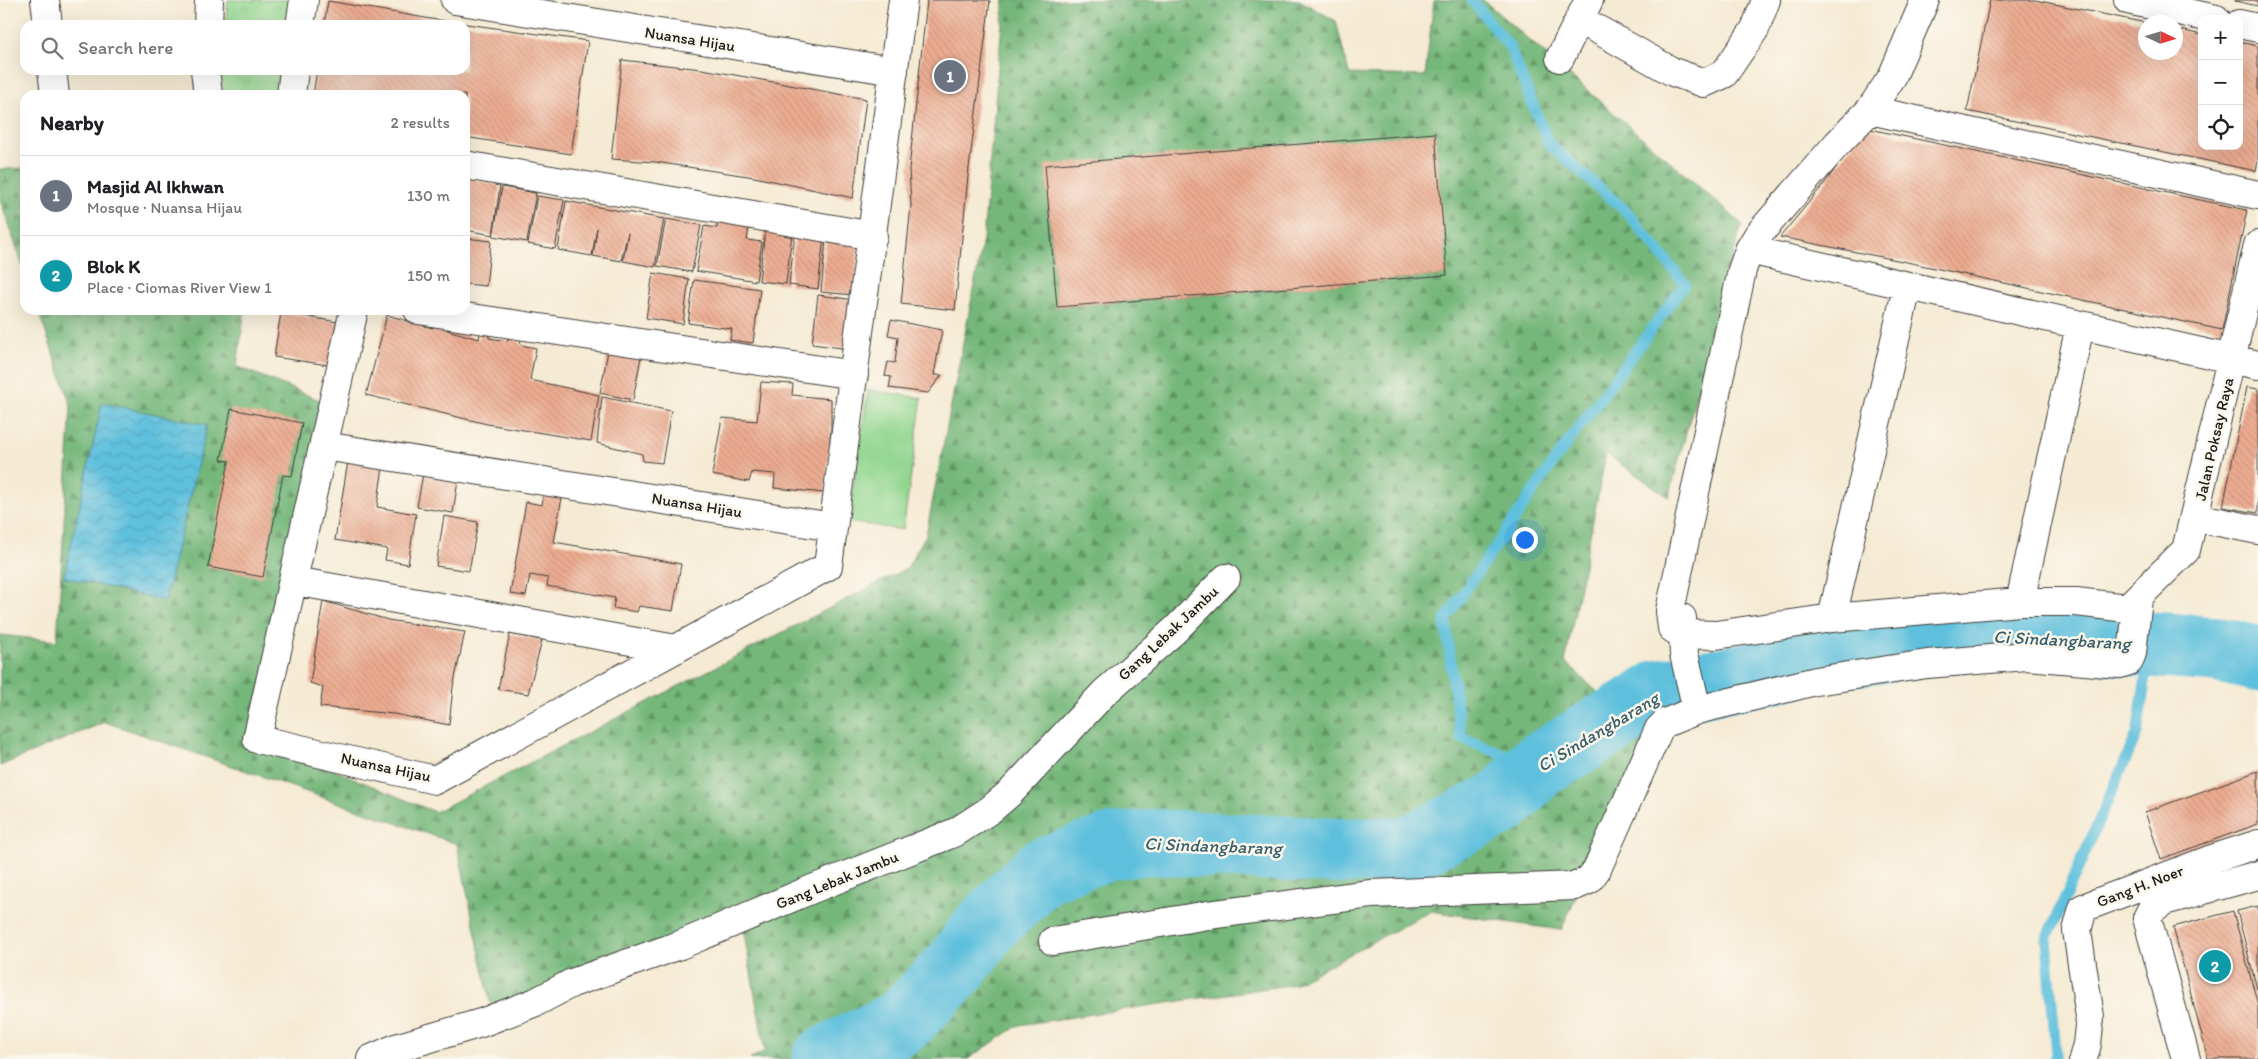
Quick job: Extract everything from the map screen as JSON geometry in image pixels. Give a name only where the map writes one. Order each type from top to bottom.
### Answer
[{"type":"street","points":[[45,0],[47,20]]},
{"type":"street","points":[[208,20],[209,0]]},
{"type":"street","points":[[301,20],[304,0]]},
{"type":"street","name":"Nuansa Hijau","points":[[454,0],[487,3],[894,71]]},
{"type":"street","name":"Nuansa Hijau","points":[[353,315],[258,739],[435,780],[828,566],[904,0]]},
{"type":"street","points":[[1560,58],[1584,10],[1673,72],[1704,83],[1724,74],[1755,29],[1766,0]]},
{"type":"street","points":[[1053,941],[1208,915],[1371,894],[1575,886],[1589,880],[1597,869],[1659,730],[1665,722],[1696,706],[1816,681],[1927,664],[2027,656],[2120,664],[2129,661],[2132,653],[2132,604],[2020,602],[1832,618],[1716,635],[1681,634],[1672,628],[1670,611],[1742,270],[1749,250],[1764,228],[1870,110],[1892,77],[1925,0]]},
{"type":"street","points":[[2128,0],[2198,15]]},
{"type":"street","points":[[2243,25],[2258,28]]},
{"type":"street","points":[[53,75],[54,90]]},
{"type":"street","points":[[206,75],[207,90]]},
{"type":"street","points":[[292,90],[293,75]]},
{"type":"street","points":[[1870,110],[2258,195]]},
{"type":"street","points":[[470,166],[872,236]]},
{"type":"street","name":"Jalan Poksay Raya","points":[[2132,604],[2186,550],[2245,362],[2258,245]]},
{"type":"street","points":[[1749,250],[2245,362]]},
{"type":"street","points":[[1832,618],[1907,287]]},
{"type":"street","points":[[452,315],[854,375]]},
{"type":"street","points":[[2020,602],[2080,326]]},
{"type":"street","name":"Nuansa Hijau","points":[[324,446],[833,527]]},
{"type":"street","points":[[2195,517],[2258,530]]},
{"type":"street","name":"Gang Lebak Jambu","points":[[370,1059],[396,1048],[481,1023],[536,1002],[572,983],[680,945],[810,890],[956,832],[990,810],[1011,792],[1104,693],[1175,630],[1226,578]]},
{"type":"street","points":[[294,581],[676,649]]},
{"type":"street","points":[[1672,628],[1683,617],[1684,654],[1696,706]]},
{"type":"street","name":"Gang H. Noer","points":[[2083,1059],[2088,1044],[2090,1016],[2076,931],[2083,908],[2209,860],[2258,844]]},
{"type":"street","points":[[2186,1059],[2147,918],[2151,910],[2164,901],[2258,875]]},
{"type":"green space","points":[[228,0],[291,0],[289,20],[226,20]]},
{"type":"green space","points":[[1004,0],[1299,0],[1336,21],[1349,74],[1425,76],[1434,0],[1483,0],[1742,224],[1669,497],[1606,454],[1565,662],[1647,738],[1561,930],[1430,911],[1295,984],[1019,1025],[968,1059],[750,1059],[765,1051],[743,928],[492,1011],[457,844],[105,722],[0,766],[0,635],[57,641],[71,405],[40,315],[244,315],[237,366],[329,404],[249,735],[435,812],[907,568],[926,535],[983,240]],"holes":[[[1045,166],[1447,275],[1057,307]]]},
{"type":"green space","points":[[221,75],[281,75],[280,90],[223,90]]},
{"type":"green space","points":[[20,168],[20,258],[0,200],[0,169]]},
{"type":"green space","points":[[868,390],[922,398],[903,530],[848,522]]},
{"type":"water","points":[[102,403],[207,425],[165,601],[64,577]]},
{"type":"building","points":[[927,0],[990,0],[968,176],[955,310],[901,304],[911,205],[909,169]]},
{"type":"building","points":[[1990,0],[2035,0],[2138,21],[2138,60],[2183,60],[2183,31],[2198,34],[2198,150],[2243,150],[2243,43],[2258,46],[2258,161],[2256,171],[1967,111]]},
{"type":"building","points":[[2258,0],[2258,6],[2235,1]]},
{"type":"building","points":[[328,1],[438,20],[325,20]]},
{"type":"building","points":[[470,24],[588,41],[571,154],[470,138],[470,90],[314,90],[316,75],[470,75]]},
{"type":"building","points":[[622,60],[702,69],[866,99],[853,198],[754,177],[655,162],[611,159]]},
{"type":"building","points":[[1865,128],[2247,210],[2222,330],[1902,261],[1780,237],[1824,184]]},
{"type":"building","points":[[1435,133],[1447,275],[1057,307],[1045,165]]},
{"type":"building","points":[[470,178],[500,186],[493,235],[470,231]]},
{"type":"building","points":[[502,187],[536,193],[527,242],[493,236]]},
{"type":"building","points":[[537,196],[564,200],[555,249],[528,244]]},
{"type":"building","points":[[566,201],[664,219],[655,267],[623,261],[628,233],[621,261],[593,256],[597,228],[592,256],[558,250]]},
{"type":"building","points":[[719,216],[750,221],[747,240],[762,242],[756,281],[696,271],[704,226],[717,228]]},
{"type":"building","points":[[666,219],[701,225],[692,272],[657,266]]},
{"type":"building","points":[[765,230],[792,234],[786,284],[759,281]]},
{"type":"building","points":[[795,234],[824,237],[818,289],[789,285]]},
{"type":"building","points":[[470,239],[491,241],[486,286],[470,284]]},
{"type":"building","points":[[826,239],[859,242],[854,295],[821,292]]},
{"type":"building","points":[[653,273],[689,279],[683,324],[646,318]]},
{"type":"building","points":[[694,280],[760,289],[753,343],[730,340],[732,329],[688,323]]},
{"type":"building","points":[[818,295],[855,300],[849,349],[812,344]]},
{"type":"building","points":[[281,315],[298,315],[343,323],[335,366],[274,357]]},
{"type":"building","points":[[387,315],[433,328],[435,320],[449,323],[447,330],[479,339],[481,328],[488,330],[489,338],[508,341],[509,333],[519,335],[521,345],[536,348],[530,380],[599,395],[591,441],[487,424],[366,395]]},
{"type":"building","points":[[891,320],[942,330],[934,375],[942,375],[928,393],[889,388],[891,377],[885,376],[888,362],[895,363],[898,337],[888,335]]},
{"type":"building","points":[[608,351],[641,357],[633,400],[600,393]]},
{"type":"building","points":[[761,382],[793,384],[792,395],[831,399],[831,429],[825,493],[774,488],[775,474],[752,472],[749,482],[712,475],[722,418],[757,421]]},
{"type":"building","points":[[2247,387],[2258,389],[2258,513],[2223,507]]},
{"type":"building","points":[[602,397],[671,411],[662,463],[643,461],[642,454],[597,443]]},
{"type":"building","points":[[231,409],[302,423],[292,476],[283,475],[263,577],[208,567],[229,461],[221,460]]},
{"type":"building","points":[[348,461],[383,467],[377,507],[416,514],[408,564],[385,560],[387,549],[335,540]]},
{"type":"building","points":[[423,474],[458,480],[453,513],[417,507]]},
{"type":"building","points":[[544,494],[562,497],[554,542],[681,564],[673,611],[639,606],[637,612],[613,608],[615,598],[547,586],[548,578],[530,575],[526,596],[510,594],[526,502],[542,505]]},
{"type":"building","points":[[444,516],[478,522],[469,571],[436,566]]},
{"type":"building","points":[[323,601],[388,620],[465,632],[453,687],[449,725],[394,714],[320,707],[323,687],[310,683]]},
{"type":"building","points":[[510,634],[542,640],[528,694],[498,689]]},
{"type":"building","points":[[2258,771],[2258,824],[2161,859],[2145,812]]},
{"type":"building","points":[[2258,906],[2258,989],[2257,989],[2237,911]]},
{"type":"building","points":[[2233,911],[2258,1005],[2258,1059],[2208,1059],[2173,927]]},
{"type":"waterway","points":[[1472,0],[1509,46],[1549,144],[1627,212],[1685,284],[1555,460],[1445,620],[1461,738],[1537,767]]},
{"type":"waterway","name":"Ci Sindangbarang","points":[[825,1059],[902,1022],[954,969],[984,928],[1042,871],[1108,847],[1152,842],[1340,851],[1408,849],[1501,803],[1537,767],[1661,692],[1770,671],[1826,657],[2002,634],[2213,649],[2258,659]]},
{"type":"waterway","points":[[2054,1059],[2056,1054],[2047,939],[2137,734],[2151,644]]},
{"type":"place","name":"Masjid Al Ikhwan","points":[[950,76]]},
{"type":"place","name":"Blok K","points":[[2215,966]]}]
